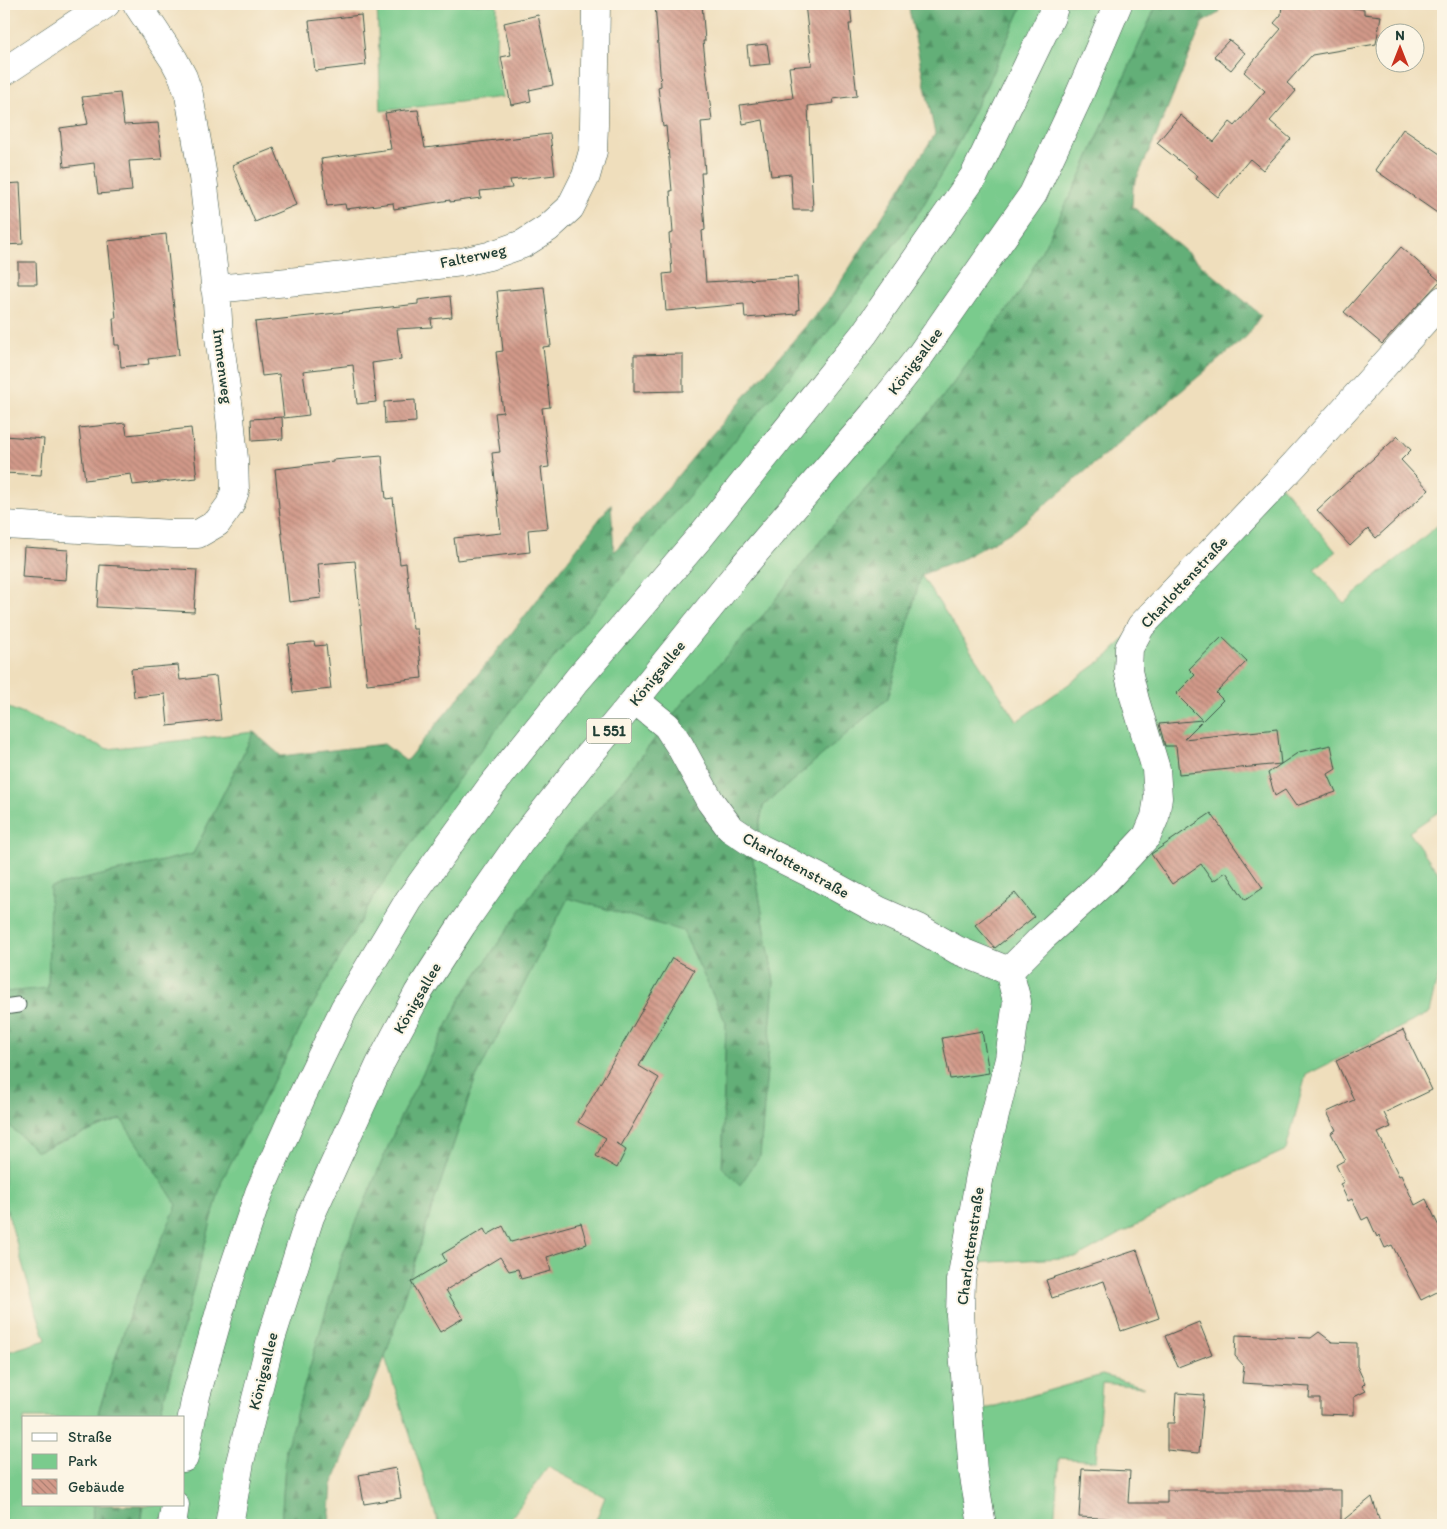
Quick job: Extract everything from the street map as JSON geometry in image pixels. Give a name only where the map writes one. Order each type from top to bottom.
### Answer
[{"type":"main road","points":[[4,72],[106,4]]},
{"type":"main road","name":"Immenweg","points":[[4,524],[198,534],[216,523],[230,505],[235,491],[230,417],[219,337],[216,289],[203,177],[189,94],[174,60],[137,4]]},
{"type":"main road","name":"Falterweg","points":[[216,289],[462,262],[489,256],[523,244],[548,228],[570,208],[586,176],[593,151],[596,4]]},
{"type":"main road","points":[[185,1453],[196,1396],[225,1293],[259,1193],[302,1096],[344,1010],[409,900],[496,780],[577,680],[700,537],[864,334],[974,176],[1051,17],[1055,4]]},
{"type":"main road","name":"Königsallee","points":[[229,1525],[240,1462],[271,1338],[307,1226],[380,1064],[418,994],[462,925],[526,835],[583,762],[740,570],[873,415],[908,371],[1028,202],[1077,100],[1118,4]]},
{"type":"main road","name":"Charlottenstraße","points":[[1009,971],[1106,880],[1147,836],[1155,817],[1158,798],[1156,770],[1128,671],[1128,648],[1141,626],[1296,464],[1443,300]]},
{"type":"main road","name":"Charlottenstraße","points":[[635,700],[667,726],[710,801],[730,828],[760,848],[878,910],[918,928],[957,950],[1009,971]]},
{"type":"main road","name":"Charlottenstraße","points":[[982,1525],[973,1472],[960,1315],[961,1280],[980,1175],[1010,1049],[1017,1001],[1009,971]]},
{"type":"main road","points":[[172,1525],[175,1506]]},
{"type":"green space","points":[[377,4],[497,4],[496,58],[503,97],[381,111]]},
{"type":"green space","points":[[908,4],[1023,4],[988,82],[949,161],[921,209],[820,342],[751,421],[522,696],[431,815],[373,898],[309,1012],[222,1180],[160,1416],[98,1416],[132,1306],[177,1205],[121,1119],[37,1151],[4,1121],[4,992],[48,988],[50,887],[193,854],[254,732],[281,756],[384,744],[406,761],[507,639],[611,504],[614,552],[831,297],[935,134]]},
{"type":"green space","points":[[1023,4],[1157,4],[1080,177],[1021,291],[952,385],[897,454],[829,530],[765,613],[687,697],[627,775],[556,858],[461,998],[401,1116],[342,1256],[286,1449],[281,1525],[141,1525],[144,1506],[185,1506],[185,1416],[160,1416],[222,1180],[309,1012],[373,898],[431,815],[522,696],[751,421],[820,342],[921,209],[949,161],[988,82]]},
{"type":"green space","points":[[1157,4],[1222,4],[1219,13],[1203,22],[1133,187],[1132,206],[1261,315],[1247,336],[1015,530],[960,560],[921,575],[888,698],[763,806],[753,860],[774,982],[760,1156],[740,1185],[722,1167],[726,1023],[683,931],[568,898],[475,1080],[385,1357],[332,1485],[329,1525],[281,1525],[286,1449],[342,1256],[401,1116],[461,998],[556,858],[627,775],[687,697],[765,613],[829,530],[897,454],[952,385],[1021,291],[1080,177]]},
{"type":"green space","points":[[1276,479],[1336,552],[1314,569],[1344,603],[1443,521],[1443,809],[1409,832],[1443,879],[1443,966],[1435,987],[1429,1013],[1306,1075],[1286,1150],[1213,1183],[1078,1257],[975,1263],[970,1314],[975,1412],[1102,1375],[1144,1387],[1102,1383],[1096,1461],[1059,1458],[1054,1525],[594,1525],[605,1497],[548,1467],[506,1525],[439,1525],[385,1357],[475,1080],[568,898],[683,931],[726,1023],[723,1113],[740,1184],[760,1156],[774,982],[753,860],[763,806],[888,698],[921,575],[1017,721],[1108,656]]},
{"type":"green space","points":[[4,706],[108,749],[254,732],[193,854],[51,887],[48,989],[4,992]]},
{"type":"green space","points":[[121,1119],[178,1205],[132,1306],[98,1416],[22,1416],[22,1506],[93,1506],[92,1525],[4,1525],[4,1353],[46,1340],[4,1200],[4,1121],[37,1151]]},
{"type":"green space","points":[[93,1506],[143,1506],[141,1525],[92,1525]]},
{"type":"building","points":[[655,4],[702,4],[705,41],[703,41],[712,121],[701,122],[705,173],[701,173],[705,230],[702,231],[706,282],[797,277],[799,310],[797,310],[797,314],[745,318],[744,304],[666,311],[663,274],[672,273],[669,234],[673,233],[670,191],[672,191],[666,126],[663,127],[658,87],[661,86]]},
{"type":"building","points":[[805,4],[850,4],[852,24],[849,24],[857,96],[833,99],[834,103],[808,106],[813,210],[793,210],[791,174],[771,176],[763,120],[743,124],[740,105],[793,98],[789,67],[812,65]]},
{"type":"building","points":[[1282,4],[1315,8],[1316,4],[1349,5],[1349,8],[1364,9],[1364,14],[1381,16],[1380,22],[1374,22],[1374,44],[1312,55],[1287,83],[1296,91],[1270,121],[1291,139],[1263,170],[1250,159],[1218,197],[1196,179],[1198,176],[1157,143],[1180,115],[1214,142],[1230,122],[1235,126],[1265,91],[1244,72],[1281,29],[1274,23],[1281,15]]},
{"type":"building","points":[[361,15],[366,65],[315,71],[309,21]]},
{"type":"building","points":[[538,15],[553,85],[529,90],[531,101],[511,105],[501,57],[511,55],[504,23]]},
{"type":"building","points":[[1229,40],[1245,53],[1231,70],[1214,56]]},
{"type":"building","points":[[767,44],[770,64],[749,66],[747,46]]},
{"type":"building","points":[[120,93],[124,125],[158,123],[162,159],[129,161],[132,191],[98,194],[94,163],[64,167],[60,128],[88,124],[82,97]]},
{"type":"building","points":[[418,110],[425,148],[550,134],[555,175],[510,180],[512,188],[480,191],[481,198],[450,202],[450,200],[394,209],[393,203],[346,209],[345,204],[327,206],[321,159],[391,149],[385,113]]},
{"type":"building","points":[[1403,129],[1443,156],[1443,217],[1375,170]]},
{"type":"building","points":[[274,148],[296,205],[255,222],[232,165]]},
{"type":"building","points":[[20,183],[23,244],[4,245],[4,184]]},
{"type":"building","points":[[166,234],[179,355],[148,359],[149,364],[121,367],[119,345],[115,345],[113,318],[116,318],[108,241]]},
{"type":"building","points":[[1401,247],[1440,281],[1382,344],[1344,312]]},
{"type":"building","points":[[18,262],[36,262],[37,284],[18,284]]},
{"type":"building","points":[[544,287],[551,346],[543,347],[550,407],[542,408],[549,467],[541,468],[548,528],[528,530],[530,552],[457,560],[454,538],[501,533],[492,453],[500,452],[495,413],[503,412],[496,352],[503,351],[497,291]]},
{"type":"building","points":[[450,296],[452,317],[431,319],[432,327],[397,329],[401,359],[372,363],[376,402],[357,404],[353,365],[303,371],[309,415],[284,418],[279,374],[262,376],[255,322],[418,304],[418,300]]},
{"type":"building","points":[[683,354],[683,391],[634,392],[634,355]]},
{"type":"building","points":[[415,400],[416,422],[385,424],[384,402]]},
{"type":"building","points":[[282,417],[283,439],[252,441],[251,419]]},
{"type":"building","points":[[125,423],[127,435],[191,428],[197,478],[133,485],[131,474],[85,480],[79,428]]},
{"type":"building","points":[[4,436],[44,439],[41,475],[4,473]]},
{"type":"building","points":[[1398,436],[1411,450],[1401,460],[1429,490],[1376,538],[1368,529],[1350,546],[1317,510]]},
{"type":"building","points":[[382,456],[386,499],[393,498],[400,564],[406,563],[413,629],[417,629],[422,678],[367,684],[355,561],[318,564],[321,598],[289,602],[275,469],[333,462],[333,460]]},
{"type":"building","points":[[24,547],[68,550],[66,580],[22,577]]},
{"type":"building","points":[[100,565],[197,570],[194,612],[97,607]]},
{"type":"building","points":[[1222,637],[1247,661],[1216,693],[1223,700],[1184,739],[1277,729],[1281,764],[1179,774],[1176,746],[1165,746],[1159,724],[1202,720],[1176,694],[1195,675],[1189,669]]},
{"type":"building","points":[[314,642],[315,646],[326,645],[331,689],[293,693],[288,644]]},
{"type":"building","points":[[178,665],[180,680],[216,676],[221,720],[168,726],[165,694],[134,697],[131,669]]},
{"type":"building","points":[[1331,745],[1336,769],[1328,774],[1336,792],[1296,806],[1285,790],[1275,796],[1268,773],[1299,752]]},
{"type":"building","points":[[1211,813],[1263,888],[1245,900],[1226,872],[1213,881],[1201,864],[1172,884],[1151,854]]},
{"type":"building","points":[[1015,893],[1034,917],[995,948],[975,925]]},
{"type":"building","points":[[672,958],[694,970],[639,1066],[659,1078],[621,1146],[616,1143],[626,1150],[617,1168],[596,1156],[606,1138],[578,1122]]},
{"type":"building","points":[[1403,1030],[1432,1090],[1384,1113],[1391,1127],[1378,1133],[1415,1205],[1426,1199],[1443,1235],[1443,1289],[1421,1300],[1392,1245],[1385,1248],[1379,1235],[1377,1237],[1368,1217],[1362,1220],[1352,1199],[1348,1201],[1340,1184],[1344,1182],[1336,1165],[1345,1160],[1331,1133],[1336,1130],[1327,1112],[1354,1100],[1336,1061]]},
{"type":"building","points":[[982,1031],[989,1073],[950,1079],[942,1038]]},
{"type":"building","points":[[581,1223],[587,1244],[547,1257],[551,1271],[521,1279],[518,1269],[509,1271],[500,1257],[446,1290],[463,1318],[440,1332],[411,1282],[446,1261],[442,1254],[484,1229],[487,1235],[503,1226],[511,1242]]},
{"type":"building","points":[[1137,1250],[1159,1318],[1121,1331],[1104,1281],[1052,1298],[1046,1280]]},
{"type":"building","points":[[1199,1322],[1212,1354],[1178,1367],[1165,1336]]},
{"type":"building","points":[[1319,1332],[1332,1342],[1357,1343],[1357,1366],[1365,1383],[1362,1386],[1366,1391],[1354,1397],[1354,1415],[1320,1414],[1320,1398],[1309,1398],[1310,1387],[1242,1383],[1244,1366],[1235,1356],[1236,1335],[1311,1338]]},
{"type":"building","points":[[1176,1393],[1204,1395],[1199,1453],[1167,1450],[1167,1423],[1174,1423]]},
{"type":"building","points":[[396,1468],[401,1498],[364,1504],[359,1475]]},
{"type":"building","points":[[1082,1469],[1130,1471],[1128,1503],[1167,1503],[1167,1490],[1341,1490],[1341,1522],[1372,1497],[1381,1525],[1291,1525],[1203,1521],[1203,1525],[1162,1525],[1162,1521],[1079,1517]]}]
